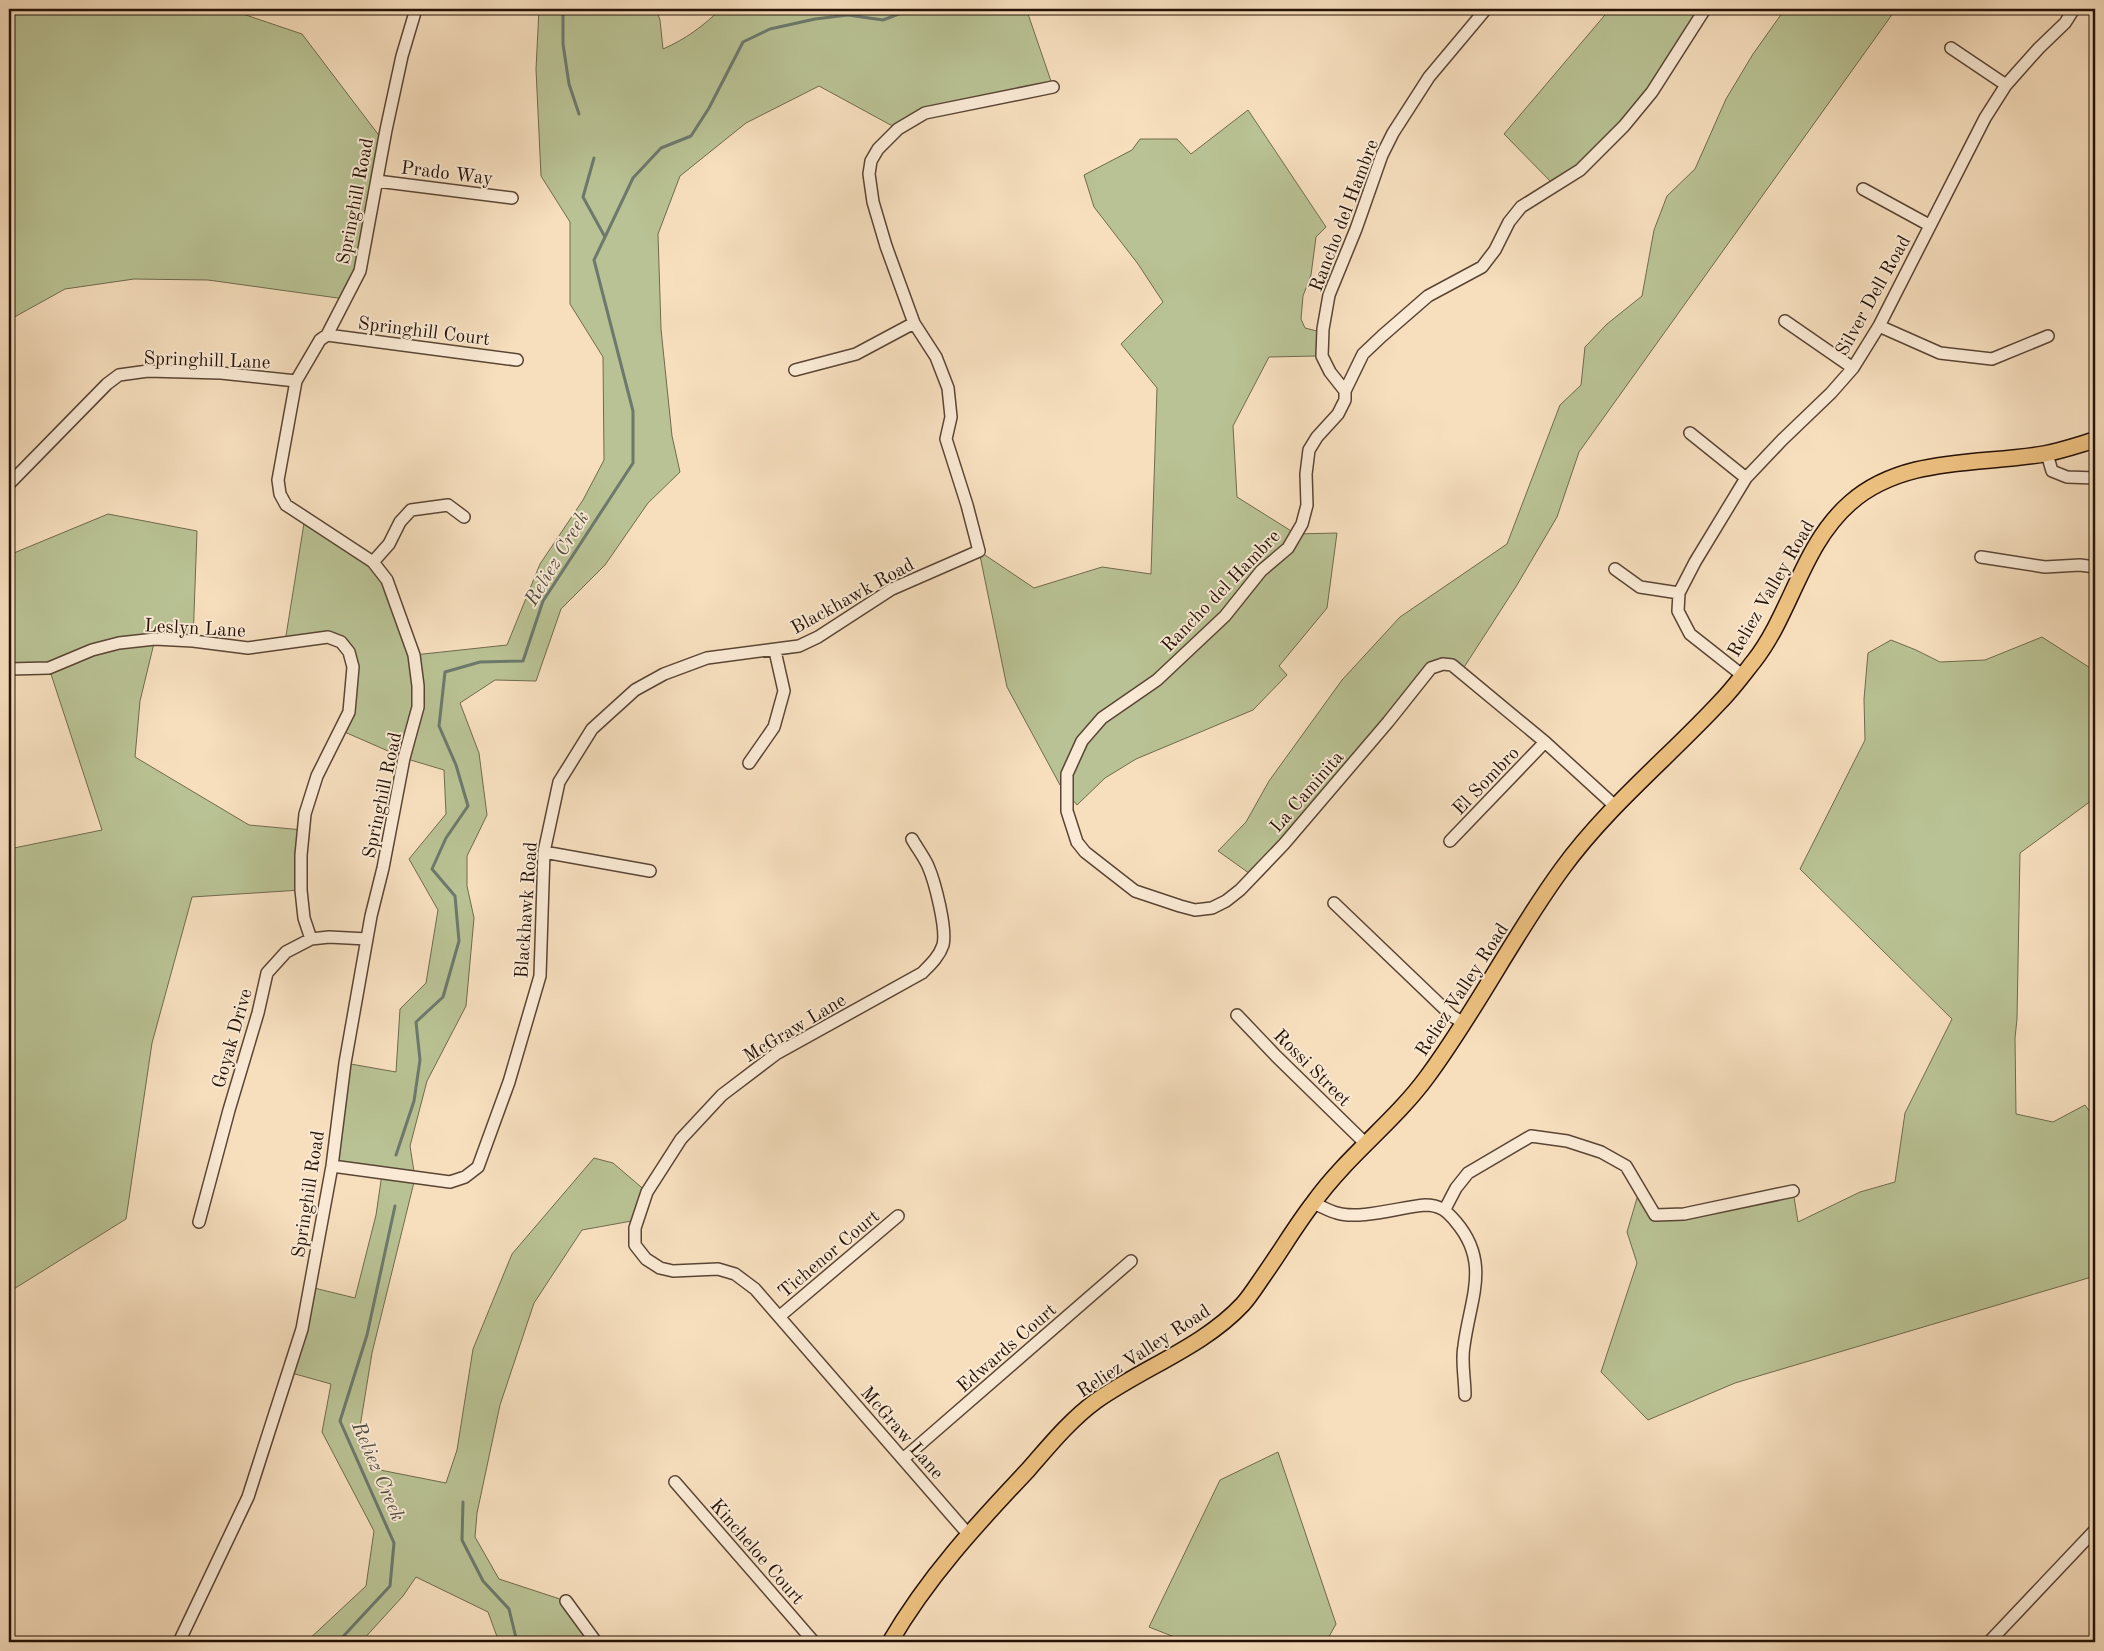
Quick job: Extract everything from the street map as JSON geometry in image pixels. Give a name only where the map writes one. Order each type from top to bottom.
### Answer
[{"type":"main road","name":"Reliez Valley Road","points":[[890,1642],[910,1606],[968,1534],[1091,1404],[1122,1383],[1178,1354],[1247,1301],[1313,1203],[1336,1174],[1425,1080],[1464,1023],[1562,869],[1615,806],[1724,699],[1759,655],[1820,537],[1851,502],[1872,487],[1900,474],[1940,466],[2047,454],[2095,440]]},
{"type":"street","name":"Springhill Road","points":[[179,1642],[248,1497],[302,1329],[332,1166],[340,1094],[367,939],[404,758],[418,707],[414,655],[386,580],[373,562],[286,505],[280,494],[278,480],[296,381],[320,340],[327,335],[360,271],[402,56],[416,9]]},
{"type":"street","name":"Rancho del Hambre","points":[[1082,741],[1102,718],[1157,680],[1225,616],[1261,571],[1288,548],[1302,524],[1307,505],[1306,474],[1309,450],[1317,437],[1338,414],[1345,400],[1345,391],[1330,372],[1322,356],[1323,329],[1329,295],[1356,229],[1382,155],[1393,133],[1429,77],[1486,9]]},
{"type":"street","points":[[1345,391],[1364,354],[1382,336],[1428,296],[1482,266],[1495,250],[1509,222],[1521,207],[1580,170],[1624,126],[1652,92],[1705,9]]},
{"type":"street","name":"Silver Dell Road","points":[[1679,593],[1694,562],[1746,478],[1831,393],[1853,368],[1879,326],[1985,118],[2006,86],[2039,48],[2065,23],[2074,9]]},
{"type":"street","points":[[1951,48],[2006,86]]},
{"type":"street","points":[[795,370],[856,354],[914,323],[886,246],[873,202],[869,174],[871,161],[878,149],[898,129],[925,113],[947,107],[1053,87]]},
{"type":"street","name":"Prado Way","points":[[377,181],[512,198]]},
{"type":"street","points":[[1863,190],[1929,225]]},
{"type":"street","points":[[1785,322],[1853,368]]},
{"type":"street","name":"Blackhawk Road","points":[[332,1166],[450,1182],[465,1177],[478,1167],[509,1082],[540,976],[544,852],[559,782],[592,729],[634,690],[664,674],[707,658],[747,651],[775,650],[799,646],[818,637],[892,589],[979,551],[946,439],[952,417],[948,388],[936,357],[914,323]]},
{"type":"street","points":[[1879,326],[1940,353],[1992,359],[2048,336]]},
{"type":"street","name":"Springhill Court","points":[[327,335],[517,360]]},
{"type":"street","name":"Springhill Lane","points":[[10,483],[107,384],[119,375],[148,371],[221,373],[296,381]]},
{"type":"street","points":[[1690,433],[1746,478]]},
{"type":"street","points":[[2047,454],[2052,471],[2067,477],[2095,478]]},
{"type":"street","points":[[373,562],[389,544],[400,522],[411,510],[448,504],[464,517]]},
{"type":"street","points":[[1981,557],[2045,567],[2080,565],[2095,567]]},
{"type":"street","points":[[1614,569],[1640,587],[1679,593],[1678,611],[1690,634],[1742,676]]},
{"type":"street","name":"Leslyn Lane","points":[[9,668],[49,668],[92,650],[110,645],[155,639],[193,641],[248,648],[328,638],[341,642],[349,652],[354,667],[349,712],[317,776],[304,822],[301,855],[301,890],[304,918],[310,939]]},
{"type":"street","points":[[749,763],[774,726],[784,691],[775,650]]},
{"type":"street","name":"La Caminita","points":[[1082,741],[1067,774],[1067,811],[1077,842],[1085,852],[1135,891],[1195,910],[1212,908],[1226,901],[1240,890],[1284,844],[1388,722],[1431,668],[1443,664],[1452,665],[1545,742],[1615,806]]},
{"type":"street","name":"El Sombro","points":[[1450,841],[1545,742]]},
{"type":"street","name":"McGraw Lane","points":[[912,839],[928,867],[942,918],[944,931],[942,946],[936,958],[922,973],[776,1054],[722,1095],[681,1139],[647,1192],[634,1228],[635,1245],[646,1259],[660,1268],[673,1271],[718,1269],[735,1274],[756,1289],[968,1534]]},
{"type":"street","points":[[544,852],[650,872]]},
{"type":"street","points":[[1334,903],[1452,1016],[1464,1023]]},
{"type":"street","name":"Goyak Drive","points":[[198,1222],[258,1013],[266,973],[286,952],[310,939],[329,937],[367,939]]},
{"type":"street","name":"Rossi Street","points":[[1237,1015],[1365,1143]]},
{"type":"street","points":[[1445,1209],[1456,1188],[1468,1173],[1531,1136],[1567,1141],[1601,1152],[1626,1166],[1655,1215],[1684,1214],[1793,1191]]},
{"type":"street","points":[[1313,1203],[1338,1214],[1425,1206],[1437,1206],[1445,1209],[1471,1244],[1475,1257],[1477,1280],[1463,1348],[1465,1395]]},
{"type":"street","name":"Tichenor Court","points":[[780,1316],[898,1216]]},
{"type":"street","name":"Edwards Court","points":[[903,1459],[1131,1261]]},
{"type":"street","name":"Kincheloe Court","points":[[675,1482],[814,1642]]},
{"type":"street","points":[[1989,1642],[2095,1530]]},
{"type":"street","points":[[566,1601],[596,1642]]},
{"type":"green space","points":[[9,9],[228,9],[302,34],[387,146],[365,249],[345,299],[208,280],[134,279],[65,289],[9,320]]},
{"type":"green space","points":[[539,9],[656,9],[660,20],[663,49],[694,32],[721,9],[1031,9],[1027,11],[1053,87],[947,107],[898,129],[819,86],[746,123],[680,176],[658,234],[661,329],[672,436],[680,472],[648,503],[605,565],[561,609],[536,681],[495,680],[460,703],[479,753],[487,815],[467,856],[467,886],[474,918],[466,1006],[427,1081],[410,1146],[415,1178],[372,1353],[358,1439],[375,1469],[446,1483],[457,1450],[473,1349],[512,1254],[594,1158],[613,1163],[647,1192],[637,1220],[582,1230],[534,1303],[500,1405],[477,1513],[475,1537],[499,1579],[566,1601],[589,1633],[580,1642],[499,1642],[488,1612],[416,1577],[403,1596],[361,1642],[306,1642],[366,1586],[374,1531],[322,1432],[331,1384],[288,1372],[310,1287],[355,1298],[376,1215],[382,1174],[332,1166],[345,1063],[396,1072],[400,1009],[426,983],[438,910],[409,859],[446,814],[444,770],[404,758],[340,730],[353,667],[341,642],[285,642],[305,517],[373,562],[414,655],[507,645],[540,564],[583,500],[604,460],[603,357],[570,304],[570,222],[541,176],[536,69]]},
{"type":"green space","points":[[1610,9],[1705,9],[1637,112],[1555,186],[1504,134]]},
{"type":"green space","points":[[1785,9],[1896,9],[1579,452],[1557,517],[1517,585],[1461,672],[1452,665],[1431,668],[1253,876],[1218,851],[1246,822],[1269,781],[1342,680],[1400,617],[1507,544],[1560,405],[1581,385],[1585,347],[1607,324],[1642,296],[1654,230],[1667,196],[1695,169],[1726,99],[1753,54]]},
{"type":"green space","points":[[1248,110],[1326,227],[1316,237],[1311,275],[1303,296],[1301,319],[1305,328],[1317,331],[1316,356],[1269,357],[1233,426],[1237,497],[1296,534],[1337,533],[1327,608],[1279,666],[1287,675],[1253,710],[1136,759],[1105,778],[1077,805],[1060,785],[1007,687],[979,551],[1034,588],[1102,567],[1151,574],[1157,388],[1121,344],[1163,302],[1138,264],[1094,207],[1084,175],[1132,150],[1140,139],[1177,139],[1191,154]]},
{"type":"green space","points":[[108,514],[197,531],[193,641],[155,639],[140,701],[135,757],[249,825],[303,830],[301,890],[192,897],[152,1043],[126,1219],[9,1292],[9,849],[102,830],[49,668],[9,669],[9,555]]},
{"type":"green space","points":[[2042,637],[2095,671],[2095,798],[2020,853],[2015,1038],[2016,1114],[2053,1122],[2085,1105],[2095,1119],[2095,1276],[1735,1383],[1648,1420],[1601,1372],[1637,1263],[1627,1232],[1640,1188],[1655,1215],[1793,1191],[1798,1222],[1860,1192],[1895,1182],[1905,1113],[1952,1019],[1800,869],[1865,740],[1864,699],[1868,653],[1891,640],[1940,662],[1985,660]]},
{"type":"green space","points":[[1278,1452],[1336,1624],[1326,1642],[1187,1642],[1149,1627],[1220,1480]]},
{"type":"waterway","name":"Reliez Creek","points":[[563,9],[563,44],[569,84],[579,114]]},
{"type":"waterway","points":[[605,237],[633,178],[661,148],[691,136],[709,108],[743,42],[770,29],[815,19],[848,15],[883,20],[912,9]]},
{"type":"waterway","name":"Reliez Creek","points":[[396,1155],[414,1101],[420,1060],[416,1022],[443,997],[459,941],[455,896],[432,869],[446,838],[468,806],[456,765],[439,726],[445,672],[480,662],[523,661],[543,601],[633,463],[633,411],[594,260],[605,237],[583,197],[594,158]]},
{"type":"waterway","name":"Reliez Creek","points":[[338,1642],[390,1586],[394,1543],[340,1421],[367,1335],[395,1206]]},
{"type":"waterway","points":[[463,1502],[462,1540],[483,1581],[509,1609],[517,1642]]}]
